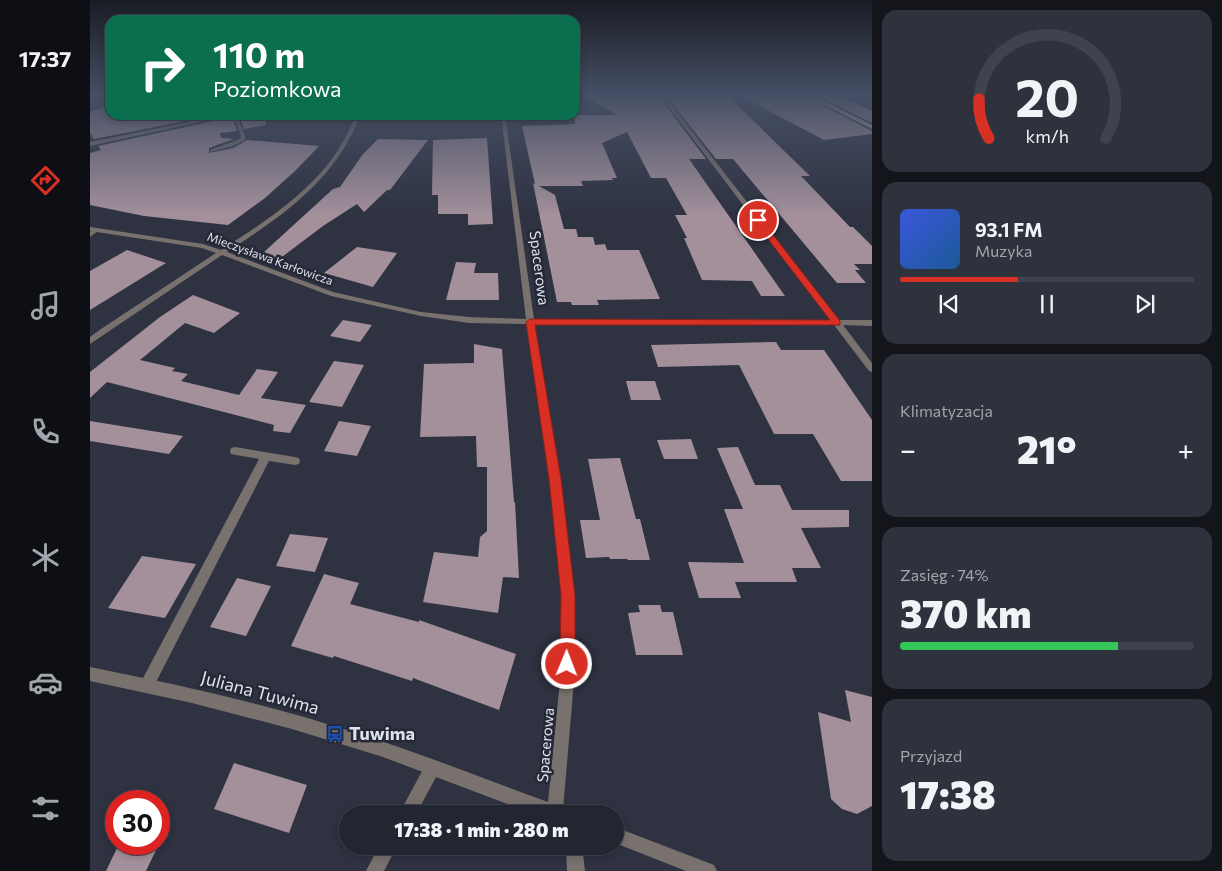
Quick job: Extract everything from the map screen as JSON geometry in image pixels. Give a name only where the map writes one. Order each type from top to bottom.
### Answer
[{"type":"street","points":[[90,144],[136,135]]},
{"type":"street","points":[[212,151],[231,146],[242,140],[242,135]]},
{"type":"street","points":[[90,341],[121,317],[222,252],[298,198],[326,170],[341,150],[348,135]]},
{"type":"street","name":"Spacerowa","points":[[506,135],[530,322],[555,479],[568,595],[567,681],[557,805]]},
{"type":"street","points":[[692,135],[872,369]]},
{"type":"street","name":"Mieczysława Karłowicza","points":[[92,231],[203,246],[331,294],[421,314],[469,320],[530,322],[872,323]]},
{"type":"street","points":[[235,451],[294,461]]},
{"type":"street","points":[[147,685],[266,456]]},
{"type":"street","name":"Juliana Tuwima","points":[[90,674],[218,701],[282,718],[358,741],[534,805]]},
{"type":"street","points":[[412,805],[433,768]]},
{"type":"street","points":[[624,838],[708,871]]},
{"type":"street","points":[[375,871],[383,855]]},
{"type":"street","points":[[575,855],[576,871]]},
{"type":"building","points":[[91,135],[116,135],[94,139]]},
{"type":"building","points":[[150,135],[220,135],[221,138],[234,139],[209,148],[209,153],[233,148],[247,140],[319,146],[265,198],[228,225],[144,216],[90,205],[90,153],[101,150],[98,146]]},
{"type":"building","points":[[524,135],[621,135],[602,143],[617,178],[612,178],[613,180],[581,181],[583,186],[539,186],[555,195],[564,229],[576,229],[578,237],[593,237],[595,245],[605,244],[607,250],[639,250],[660,299],[597,300],[599,305],[572,305],[571,302],[557,302],[533,183],[535,184]]},
{"type":"building","points":[[628,135],[688,135],[706,159],[689,159],[785,296],[761,296],[752,281],[702,280],[684,238],[687,238],[675,215],[687,215],[666,178],[651,178]]},
{"type":"building","points":[[697,135],[768,135],[810,176],[801,176],[850,227],[853,227],[872,246],[872,264],[854,264],[860,270],[855,270],[866,283],[837,283],[733,159],[716,159]]},
{"type":"building","points":[[814,135],[867,135],[824,140]]},
{"type":"building","points":[[487,138],[493,224],[468,225],[468,214],[438,214],[438,195],[432,195],[433,140]]},
{"type":"building","points":[[378,139],[428,140],[390,190],[387,190],[364,212],[357,204],[323,226],[278,260],[277,258],[270,263],[263,253],[333,189],[340,187],[363,154]]},
{"type":"building","points":[[357,247],[397,253],[373,287],[324,273]]},
{"type":"building","points":[[127,250],[166,263],[90,310],[90,271]]},
{"type":"building","points":[[456,262],[476,263],[474,273],[498,273],[499,300],[446,300]]},
{"type":"building","points":[[193,295],[240,313],[214,333],[185,323],[140,360],[175,368],[172,371],[188,374],[181,381],[239,395],[257,369],[278,372],[261,398],[306,405],[290,433],[273,431],[274,425],[107,382],[90,398],[90,372],[160,317]]},
{"type":"building","points":[[343,320],[372,325],[360,342],[330,336]]},
{"type":"building","points":[[776,342],[781,350],[824,350],[872,420],[872,481],[841,481],[813,434],[774,434],[739,365],[658,367],[651,345]]},
{"type":"building","points":[[474,344],[502,349],[515,502],[519,578],[503,577],[498,613],[423,602],[434,552],[478,557],[480,537],[487,531],[487,467],[477,467],[476,436],[420,437],[424,364],[474,363]]},
{"type":"building","points":[[334,361],[364,365],[342,407],[309,402]]},
{"type":"building","points":[[626,381],[655,381],[661,400],[631,400]]},
{"type":"building","points":[[90,421],[183,436],[169,454],[90,441]]},
{"type":"building","points":[[339,421],[371,426],[357,456],[324,451]]},
{"type":"building","points":[[691,439],[698,459],[664,459],[657,440]]},
{"type":"building","points":[[738,447],[755,485],[780,485],[792,510],[849,510],[849,527],[801,528],[821,568],[792,568],[797,582],[735,582],[741,598],[699,598],[688,562],[744,563],[724,509],[743,509],[717,448]]},
{"type":"building","points":[[620,458],[636,519],[640,519],[650,560],[610,559],[609,557],[586,558],[580,520],[600,520],[588,459]]},
{"type":"building","points":[[290,534],[328,538],[315,572],[276,566]]},
{"type":"building","points":[[142,556],[196,564],[165,618],[108,608]]},
{"type":"building","points":[[324,574],[359,583],[350,604],[419,622],[419,620],[516,654],[499,710],[413,678],[412,681],[334,656],[333,658],[291,646]]},
{"type":"building","points":[[237,578],[271,586],[246,636],[210,627]]},
{"type":"building","points":[[638,605],[660,605],[662,612],[673,612],[683,655],[636,655],[628,613],[640,612]]},
{"type":"building","points":[[845,690],[872,697],[872,806],[857,814],[842,809],[831,799],[818,712],[851,722]]},
{"type":"building","points":[[234,763],[307,785],[289,833],[214,809]]},
{"type":"building","points":[[114,855],[154,855],[146,871],[106,871]]},
{"type":"place","name":"Tuwima","points":[[335,734]]},
{"type":"route","points":[[567,664],[568,595],[555,479],[530,322],[837,323],[758,220]]}]
